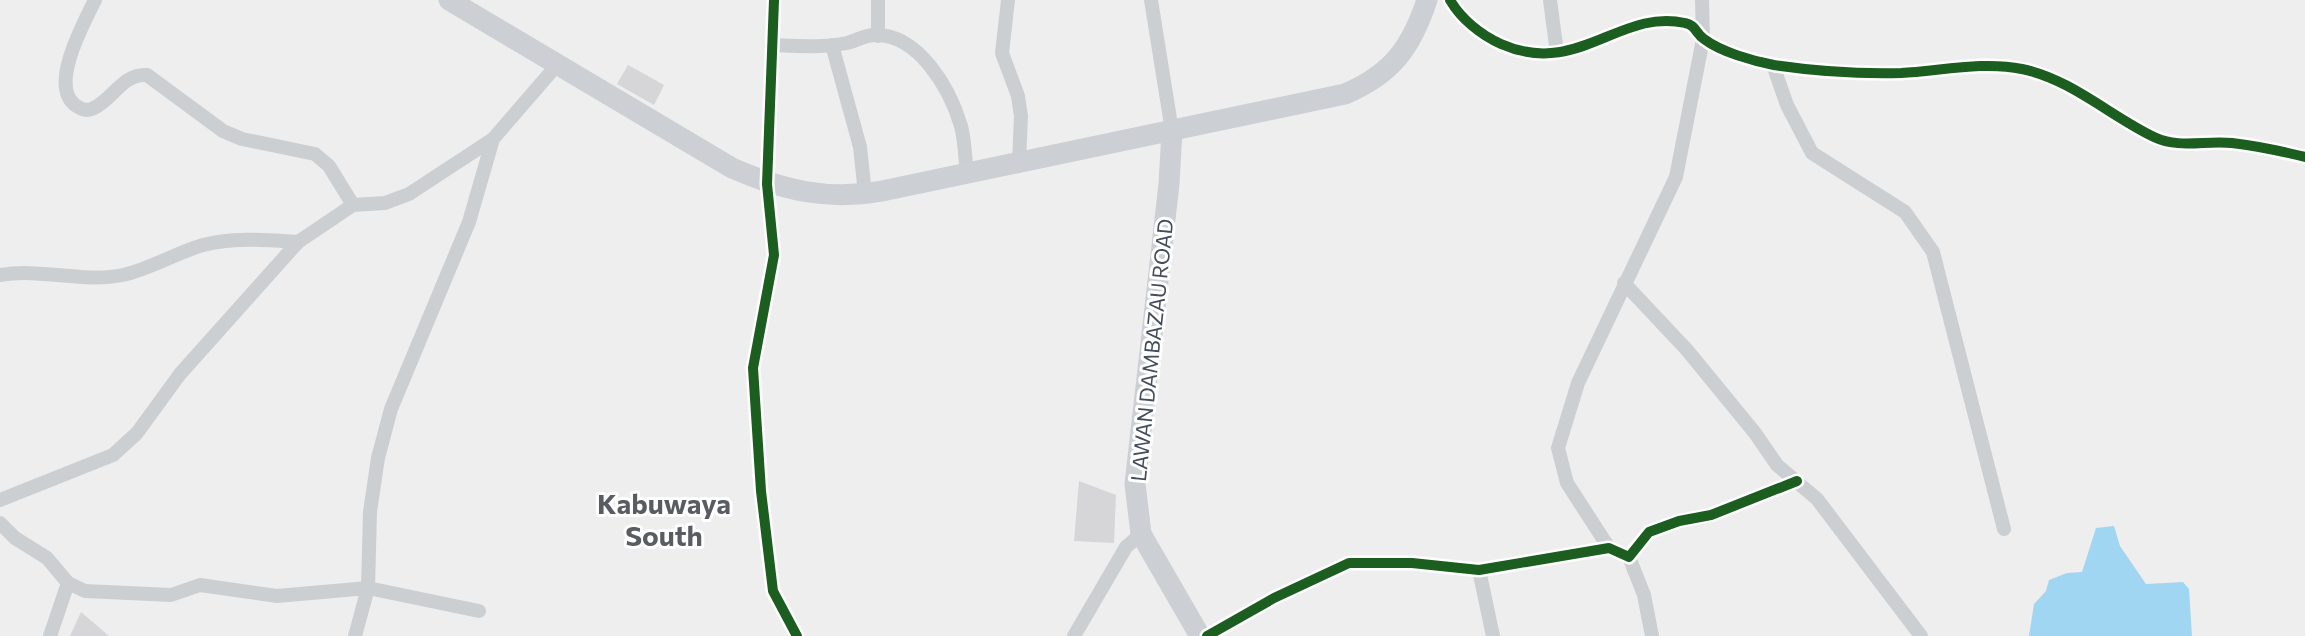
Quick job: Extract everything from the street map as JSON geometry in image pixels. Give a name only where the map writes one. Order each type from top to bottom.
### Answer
[{"type":"main road","points":[[449,0],[732,168],[767,184],[797,192],[865,194],[1345,94],[1369,84],[1383,74],[1408,44],[1427,0]]},
{"type":"main road","name":"LAWAN DAMBAZAU ROAD","points":[[1172,131],[1170,184],[1135,484],[1141,534],[1200,636]]},
{"type":"street","points":[[95,0],[66,68],[65,91],[71,102],[82,110],[92,110],[128,79],[147,75],[223,131],[242,139],[315,154],[329,166],[353,205]]},
{"type":"street","points":[[774,0],[767,184],[774,255],[754,368],[761,491],[773,591],[797,636]]},
{"type":"street","points":[[878,0],[878,36]]},
{"type":"street","points":[[1008,0],[1002,53],[1018,96],[1021,116],[1018,163]]},
{"type":"street","points":[[1151,0],[1172,131]]},
{"type":"street","points":[[1450,0],[1475,27],[1494,41],[1539,56],[1557,53],[1647,23],[1684,22],[1695,27],[1703,39],[1773,65],[1898,73],[1993,66],[2023,69],[2060,84],[2108,108],[2154,137],[2172,143],[2230,142],[2305,157]]},
{"type":"street","points":[[1550,0],[1557,53]]},
{"type":"street","points":[[1652,636],[1644,595],[1629,557],[1609,548],[1567,483],[1558,448],[1578,383],[1676,177],[1703,39],[1702,0]]},
{"type":"street","points":[[772,45],[832,45],[878,36],[894,38],[910,48],[933,70],[952,101],[961,128],[967,174]]},
{"type":"street","points":[[832,45],[860,146],[865,194]]},
{"type":"street","points":[[0,500],[113,455],[137,433],[180,374],[298,242],[353,205],[385,203],[410,194],[493,139],[557,65]]},
{"type":"street","points":[[1773,65],[1787,105],[1812,153],[1905,212],[1933,252],[2004,529]]},
{"type":"street","points":[[355,636],[368,588],[370,512],[378,458],[391,409],[468,222],[493,139]]},
{"type":"street","points":[[0,275],[47,273],[90,278],[124,275],[202,246],[233,239],[298,242]]},
{"type":"street","points":[[1624,283],[1687,350],[1755,433],[1777,465],[1817,499],[1921,636]]},
{"type":"street","points":[[1629,557],[1649,532],[1679,521],[1712,515],[1797,481]]},
{"type":"street","points":[[0,523],[15,538],[47,558],[68,583],[85,591],[171,596],[201,584],[277,596],[368,588],[479,611]]},
{"type":"street","points":[[1074,636],[1126,547],[1141,534]]},
{"type":"street","points":[[1207,636],[1274,598],[1349,563],[1412,563],[1479,570],[1609,548]]},
{"type":"street","points":[[1479,570],[1493,636]]},
{"type":"street","points":[[50,636],[68,583]]},
{"type":"water","points":[[2114,526],[2120,546],[2146,584],[2183,582],[2189,589],[2192,636],[2029,636],[2034,604],[2046,591],[2049,580],[2067,573],[2082,572],[2096,528]]},
{"type":"building","points":[[628,65],[664,85],[654,105],[617,84]]},
{"type":"building","points":[[1079,481],[1116,495],[1114,543],[1074,541]]},
{"type":"building","points":[[81,612],[109,636],[70,636]]},
{"type":"cycle path","points":[[774,0],[767,184],[774,255],[753,368],[761,491],[773,591],[797,636]]},
{"type":"cycle path","points":[[1450,0],[1466,20],[1486,36],[1501,44],[1528,52],[1553,53],[1576,48],[1640,25],[1662,21],[1685,23],[1711,44],[1728,52],[1774,65],[1837,72],[1885,73],[1977,66],[2022,69],[2074,89],[2163,141],[2232,143],[2305,157]]},
{"type":"cycle path","points":[[1207,636],[1274,598],[1349,563],[1412,563],[1479,570],[1609,548],[1629,557],[1649,532],[1679,521],[1711,515],[1797,481]]},
{"type":"district","name":"Kabuwaya South","points":[[664,519]]}]
